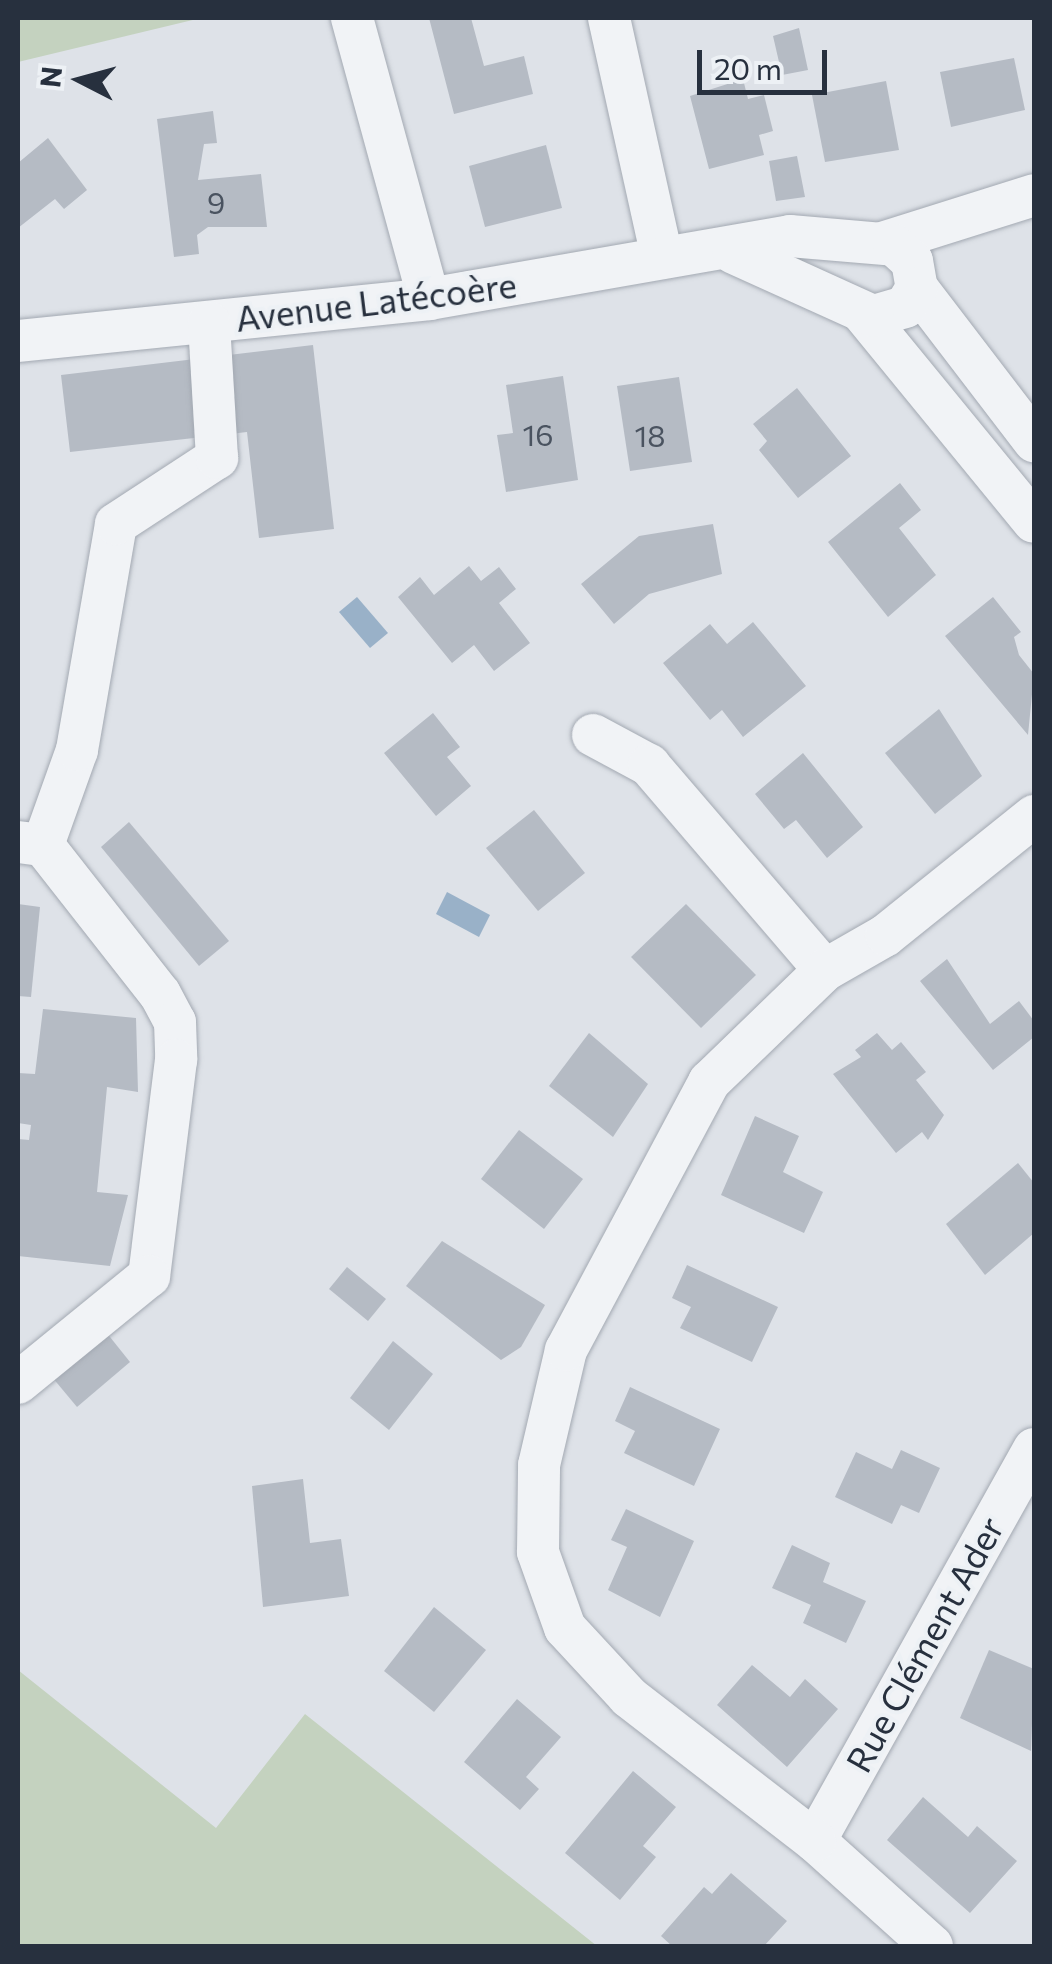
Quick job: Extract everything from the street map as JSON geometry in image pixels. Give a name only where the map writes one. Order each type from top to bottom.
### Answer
[{"type":"street","points":[[352,18],[429,299]]},
{"type":"street","points":[[609,18],[662,257]]},
{"type":"street","name":"Avenue Latécoère","points":[[18,341],[429,299],[662,257],[734,253],[790,236],[878,243],[989,212],[1034,195]]},
{"type":"street","name":"Avenue Latécoère","points":[[734,253],[857,307],[895,314],[989,212]]},
{"type":"street","points":[[1034,441],[917,286],[912,260],[878,243],[846,267],[857,307],[1034,522]]},
{"type":"street","points":[[18,1383],[149,1276],[176,1060],[174,1022],[160,994],[30,844],[70,784],[116,524],[218,458],[209,322]]},
{"type":"street","points":[[593,734],[649,765],[825,970]]},
{"type":"street","points":[[932,1946],[815,1840],[629,1697],[565,1628],[538,1552],[539,1482],[566,1350],[709,1082],[825,970],[886,936],[1034,816]]},
{"type":"street","name":"Rue Clément Ader","points":[[815,1840],[1034,1449]]},
{"type":"green space","points":[[18,18],[201,18],[18,62]]},
{"type":"green space","points":[[18,1670],[216,1828],[305,1714],[597,1946],[18,1946]]},
{"type":"water","points":[[357,597],[388,633],[370,648],[339,612]]},
{"type":"water","points":[[447,892],[490,915],[479,937],[436,914]]},
{"type":"building","points":[[429,18],[471,18],[484,66],[524,56],[533,94],[454,114]]},
{"type":"building","points":[[799,28],[808,70],[782,75],[773,36]]},
{"type":"building","points":[[1014,58],[1025,110],[951,127],[940,72]]},
{"type":"building","points":[[743,79],[748,99],[764,95],[773,131],[759,135],[764,155],[709,169],[690,96]]},
{"type":"building","points":[[886,81],[899,150],[825,162],[812,95]]},
{"type":"building","points":[[213,111],[217,143],[204,144],[198,180],[261,174],[267,227],[208,227],[197,235],[199,254],[174,257],[157,119]]},
{"type":"building","points":[[48,138],[87,190],[64,209],[55,199],[18,228],[18,163]]},
{"type":"building","points":[[546,145],[562,208],[485,227],[469,166]]},
{"type":"building","points":[[797,156],[805,197],[776,201],[769,161]]},
{"type":"building","points":[[313,345],[334,529],[259,538],[247,432],[70,452],[61,375]]},
{"type":"building","points":[[563,376],[578,480],[506,492],[497,435],[513,433],[506,385]]},
{"type":"building","points":[[679,377],[692,462],[630,471],[617,386]]},
{"type":"building","points":[[797,388],[851,456],[798,498],[759,450],[767,441],[753,424]]},
{"type":"building","points":[[900,483],[921,510],[899,528],[936,575],[888,617],[828,542]]},
{"type":"building","points":[[713,524],[722,574],[649,594],[614,624],[581,584],[639,536]]},
{"type":"building","points":[[469,566],[481,581],[499,567],[516,589],[499,603],[530,643],[494,671],[474,645],[452,663],[398,597],[420,577],[434,595]]},
{"type":"building","points":[[993,597],[1021,632],[1014,637],[1019,655],[1034,674],[1028,735],[945,636]]},
{"type":"building","points":[[753,622],[806,686],[743,737],[722,710],[710,720],[663,663],[710,624],[727,644]]},
{"type":"building","points":[[939,709],[982,776],[935,814],[885,753]]},
{"type":"building","points":[[433,713],[460,747],[447,757],[471,786],[436,816],[384,753]]},
{"type":"building","points":[[803,753],[863,827],[827,858],[796,820],[784,829],[755,794]]},
{"type":"building","points":[[534,810],[585,873],[538,911],[486,848]]},
{"type":"building","points":[[129,822],[229,941],[199,966],[101,847]]},
{"type":"building","points":[[18,904],[40,907],[31,997],[18,996]]},
{"type":"building","points":[[686,904],[756,975],[701,1028],[631,957]]},
{"type":"building","points":[[947,959],[990,1024],[1019,1001],[1034,1021],[1034,1037],[993,1070],[920,981]]},
{"type":"building","points":[[43,1009],[136,1018],[138,1092],[107,1087],[97,1192],[128,1195],[110,1266],[18,1256],[18,1139],[29,1140],[31,1125],[18,1123],[18,1073],[35,1074]]},
{"type":"building","points":[[589,1033],[648,1084],[613,1137],[549,1086]]},
{"type":"building","points":[[877,1033],[892,1050],[901,1042],[926,1072],[916,1080],[944,1115],[928,1140],[922,1132],[896,1153],[833,1074],[861,1057],[855,1050]]},
{"type":"building","points":[[755,1116],[799,1136],[783,1172],[823,1192],[804,1233],[721,1195]]},
{"type":"building","points":[[519,1130],[583,1179],[544,1229],[481,1179]]},
{"type":"building","points":[[1018,1163],[1034,1183],[1034,1233],[985,1275],[946,1224]]},
{"type":"building","points":[[442,1241],[545,1305],[521,1347],[501,1360],[406,1286]]},
{"type":"building","points":[[687,1265],[778,1307],[752,1362],[680,1328],[691,1307],[672,1298]]},
{"type":"building","points":[[347,1267],[386,1299],[368,1321],[329,1289]]},
{"type":"building","points":[[106,1332],[130,1362],[77,1407],[52,1377]]},
{"type":"building","points":[[393,1341],[433,1374],[389,1430],[350,1398]]},
{"type":"building","points":[[630,1387],[720,1429],[694,1486],[624,1453],[635,1431],[615,1421]]},
{"type":"building","points":[[901,1450],[940,1468],[919,1513],[901,1505],[892,1524],[835,1497],[856,1452],[892,1469]]},
{"type":"building","points":[[303,1479],[310,1543],[341,1539],[349,1596],[263,1607],[252,1486]]},
{"type":"building","points":[[626,1509],[694,1541],[660,1617],[608,1590],[627,1547],[611,1540]]},
{"type":"building","points":[[792,1545],[830,1563],[823,1582],[866,1601],[846,1643],[803,1623],[811,1605],[772,1588]]},
{"type":"building","points":[[434,1607],[486,1650],[434,1712],[384,1671]]},
{"type":"building","points":[[989,1650],[1034,1669],[1031,1751],[960,1718]]},
{"type":"building","points":[[752,1665],[790,1697],[805,1679],[838,1709],[787,1767],[717,1705]]},
{"type":"building","points":[[517,1699],[561,1737],[526,1777],[539,1789],[520,1810],[464,1762]]},
{"type":"building","points":[[633,1771],[676,1807],[643,1846],[656,1857],[620,1900],[565,1853]]},
{"type":"building","points":[[923,1797],[968,1837],[977,1826],[1017,1861],[970,1913],[887,1840]]},
{"type":"building","points":[[731,1873],[787,1921],[764,1946],[672,1946],[661,1936],[704,1887],[712,1894]]}]
